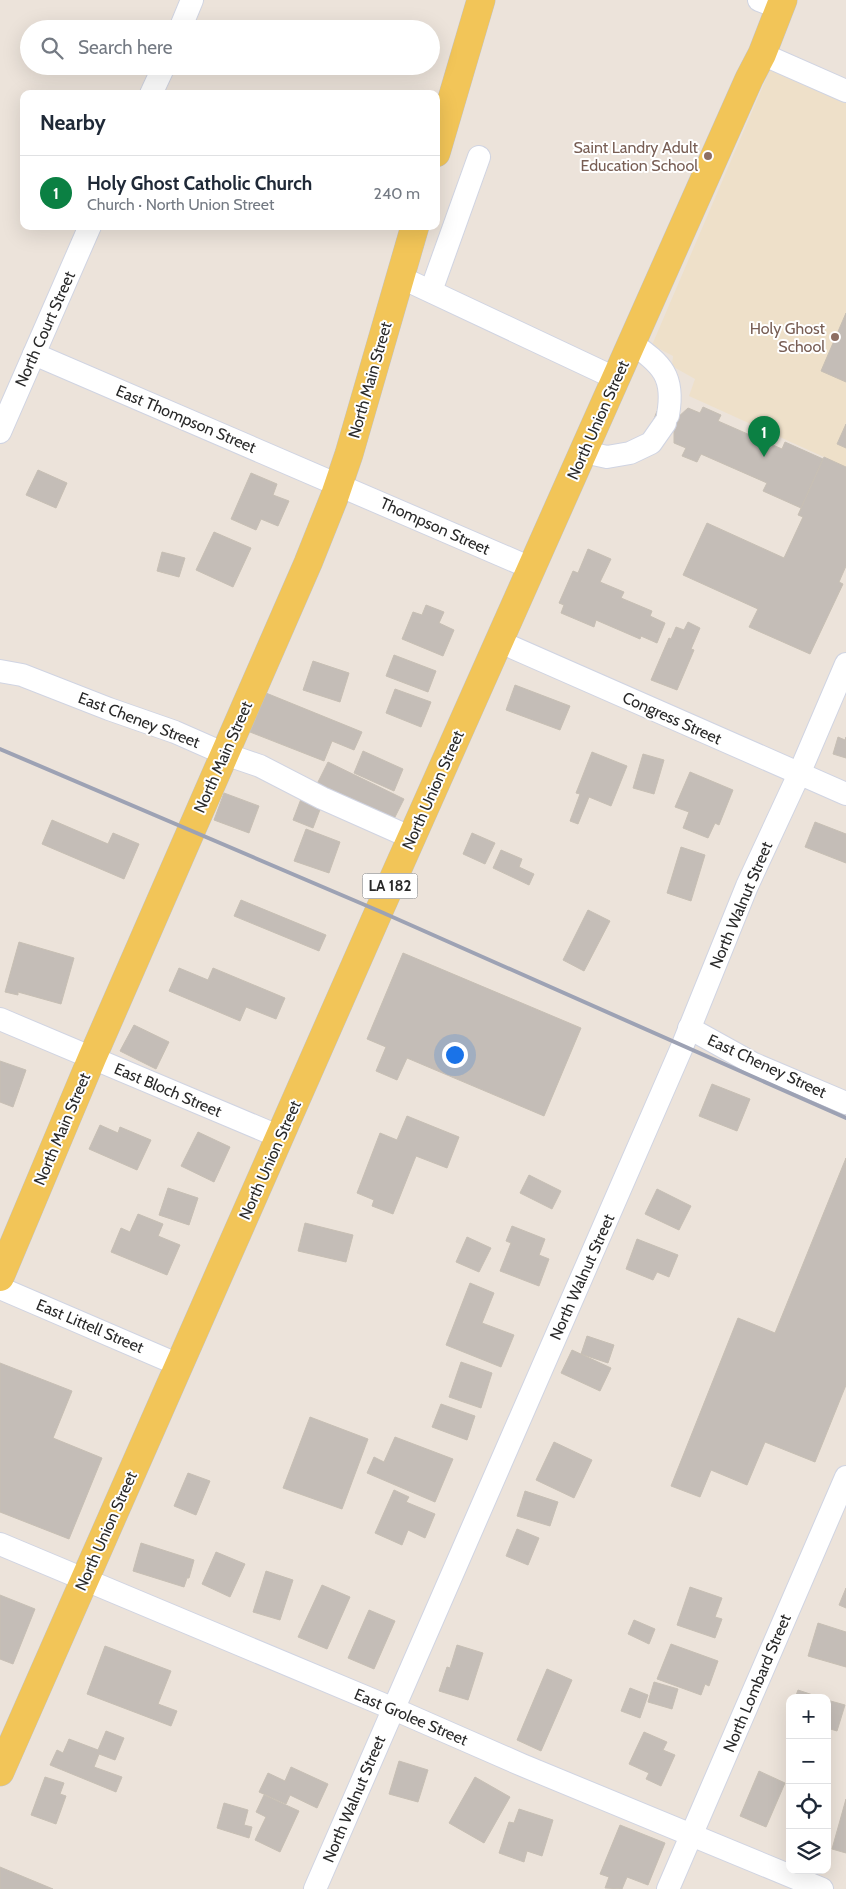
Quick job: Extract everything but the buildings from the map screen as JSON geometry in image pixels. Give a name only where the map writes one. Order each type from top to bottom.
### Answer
[{"type":"main road","points":[[440,139],[481,0]]},
{"type":"main road","name":"North Union Street","points":[[0,1772],[498,641],[749,79],[762,54],[774,3]]},
{"type":"main road","name":"North Main Street","points":[[0,1277],[92,1058],[308,562],[338,484],[414,230]]},
{"type":"street","points":[[184,20],[192,0]]},
{"type":"street","points":[[762,54],[846,91]]},
{"type":"street","points":[[153,90],[160,75]]},
{"type":"street","points":[[431,291],[479,157]]},
{"type":"street","name":"North Court Street","points":[[0,432],[88,230]]},
{"type":"street","points":[[400,277],[616,379]]},
{"type":"street","points":[[584,452],[607,456],[630,453],[651,443],[667,419],[671,399],[667,374],[651,357],[632,343]]},
{"type":"street","name":"East Thompson Street","points":[[34,354],[338,484]]},
{"type":"street","name":"Thompson Street","points":[[338,484],[531,568]]},
{"type":"street","name":"Congress Street","points":[[498,641],[846,794]]},
{"type":"street","name":"North Walnut Street","points":[[315,1889],[689,1028],[747,886],[799,774],[846,664]]},
{"type":"street","name":"East Cheney Street","points":[[0,671],[22,675],[260,766],[322,798],[412,838]]},
{"type":"street","name":"East Bloch Street","points":[[0,1018],[280,1137]]},
{"type":"street","name":"East Cheney Street","points":[[689,1028],[754,1064],[846,1103]]},
{"type":"street","name":"East Littell Street","points":[[0,1288],[180,1365]]},
{"type":"street","name":"North Lombard Street","points":[[668,1889],[838,1514],[846,1477]]},
{"type":"street","name":"East Grolee Street","points":[[0,1544],[394,1709],[513,1761],[822,1889]]},
{"type":"shaded area","points":[[772,65],[846,100],[846,467],[689,396],[695,379],[672,366],[673,356],[652,345]]},
{"type":"railway","points":[[0,749],[379,911],[846,1118]]},
{"type":"place","name":"Saint Landry Adult Education School","points":[[708,156]]},
{"type":"place","name":"Holy Ghost School","points":[[835,337]]},
{"type":"place","name":"Holy Ghost Catholic Church","points":[[764,457]]}]
